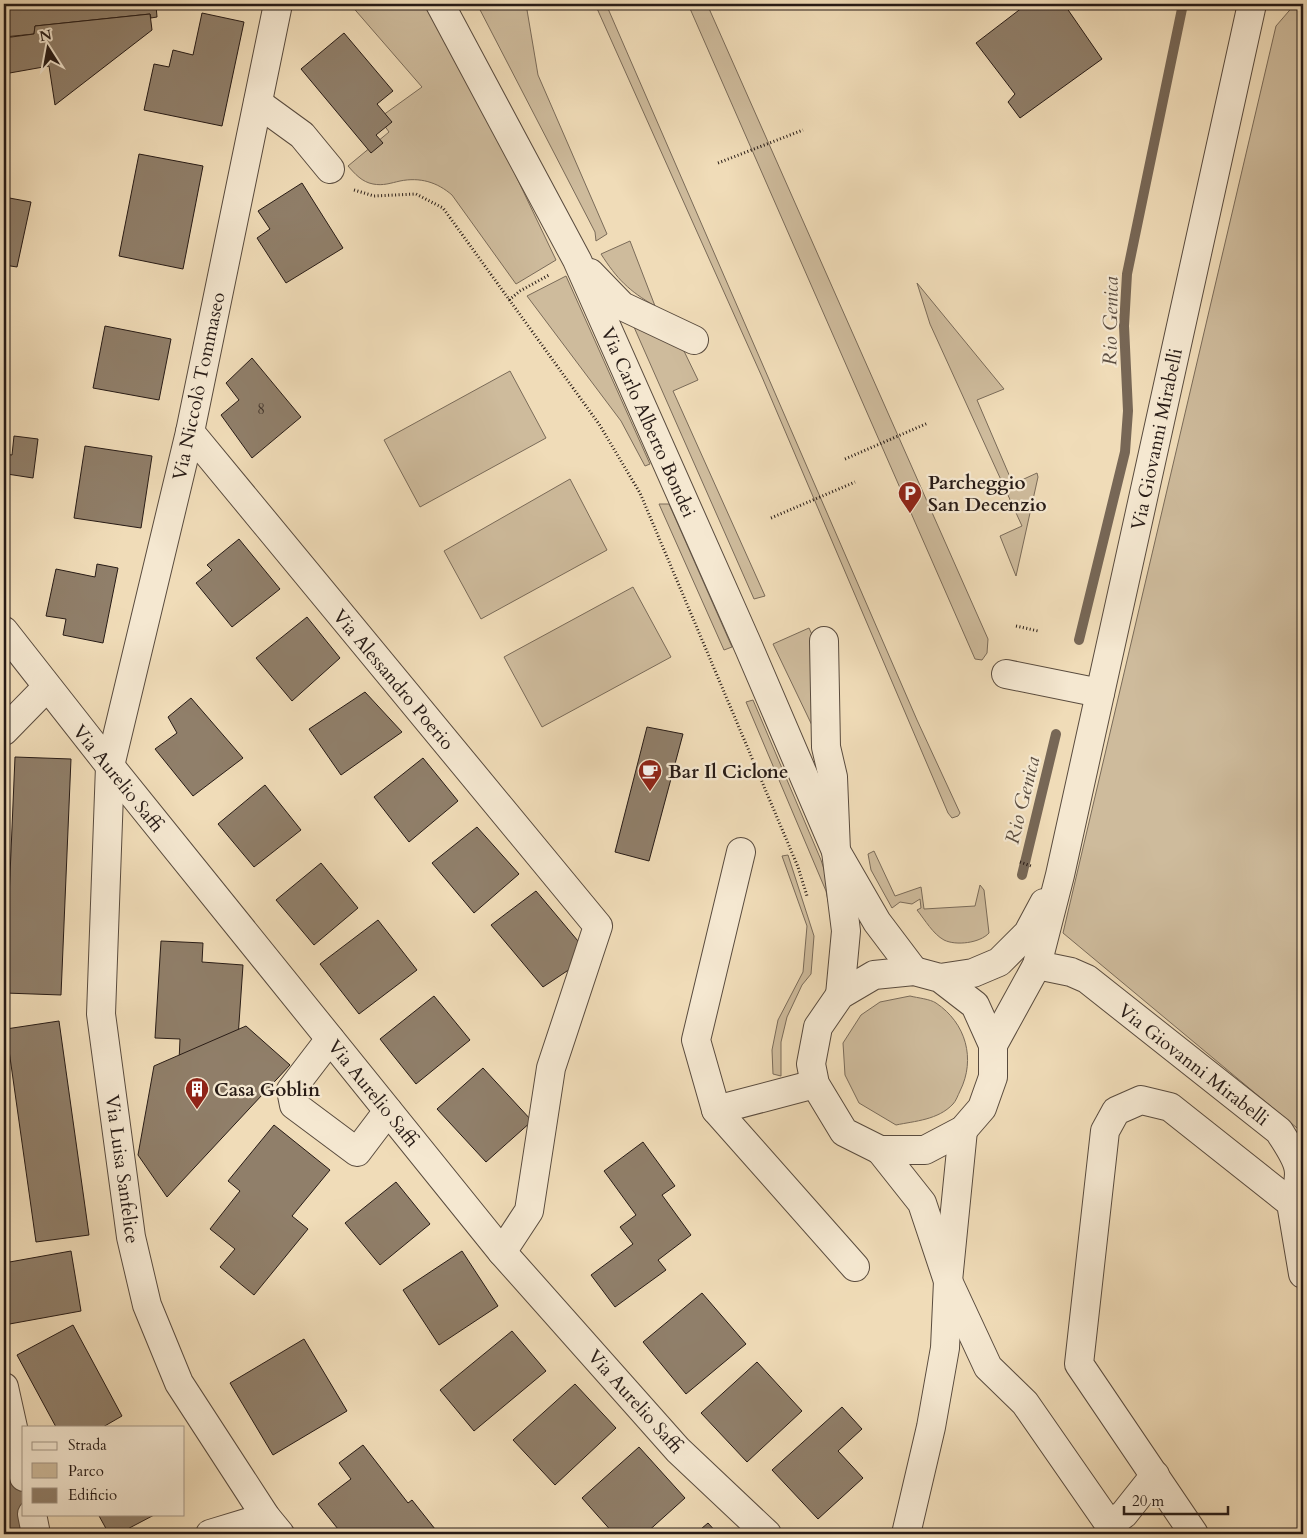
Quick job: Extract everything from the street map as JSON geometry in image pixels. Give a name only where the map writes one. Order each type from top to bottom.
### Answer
[{"type":"street","name":"Via Niccolò Tommaseo","points":[[110,766],[190,432],[278,4]]},
{"type":"street","name":"Via Carlo Alberto Bondei","points":[[440,4],[567,265],[749,648],[836,851],[877,922],[914,971]]},
{"type":"street","points":[[1249,16],[1264,4]]},
{"type":"street","name":"Via Giovanni Mirabelli","points":[[993,1044],[1037,965],[1060,875],[1249,16]]},
{"type":"street","points":[[258,103],[302,135],[330,169]]},
{"type":"street","points":[[567,265],[622,306],[694,340]]},
{"type":"street","name":"Via Alessandro Poerio","points":[[190,432],[598,926],[551,1068],[529,1211],[502,1252]]},
{"type":"street","name":"Via Aurelio Saffi","points":[[4,631],[110,766],[502,1252],[678,1450],[767,1534]]},
{"type":"street","points":[[824,641],[826,747],[833,777],[836,851]]},
{"type":"street","points":[[1006,674],[1100,693]]},
{"type":"street","points":[[4,731],[47,687]]},
{"type":"street","name":"Via Luisa Sanfelice","points":[[110,766],[100,1014],[131,1237],[147,1305],[179,1382],[273,1526]]},
{"type":"street","name":"Via Carlo Alberto Bondei","points":[[836,851],[846,931],[840,996]]},
{"type":"street","points":[[741,852],[696,1040],[716,1110],[855,1267]]},
{"type":"street","name":"Via Giovanni Mirabelli","points":[[940,978],[973,973],[999,962],[1028,933],[1060,875]]},
{"type":"street","name":"Via Giovanni Mirabelli","points":[[1037,965],[1071,972],[1086,979],[1278,1131],[1297,1159],[1299,1185],[1291,1203]]},
{"type":"street","name":"Via Giovanni Mirabelli","points":[[880,1150],[925,1150],[963,1130],[982,1108],[993,1077],[993,1044],[975,1005],[940,978],[914,971],[874,975],[840,996],[818,1027],[811,1064],[815,1084],[844,1132],[880,1150],[922,1203],[948,1281]]},
{"type":"street","points":[[330,1039],[291,1090],[294,1105],[357,1152],[388,1111]]},
{"type":"street","points":[[716,1110],[815,1084]]},
{"type":"street","points":[[1194,1534],[1080,1364],[1105,1131],[1116,1110],[1141,1100],[1170,1107],[1291,1203],[1303,1274]]},
{"type":"street","name":"Via Giovanni Mirabelli","points":[[906,1534],[931,1427],[944,1348],[948,1281],[963,1130]]},
{"type":"street","points":[[948,1281],[988,1367],[1025,1403],[1112,1529],[1155,1476]]},
{"type":"street","points":[[4,1387],[22,1468]]},
{"type":"street","points":[[32,1516],[36,1534]]},
{"type":"street","points":[[210,1534],[273,1526]]},
{"type":"path","points":[[718,163],[803,130]]},
{"type":"path","points":[[330,169],[346,188],[374,196],[416,194],[443,208],[599,424],[640,493],[798,867],[810,904]]},
{"type":"path","points":[[509,300],[520,290],[567,265]]},
{"type":"path","points":[[845,459],[928,423]]},
{"type":"path","points":[[771,518],[855,482]]},
{"type":"path","points":[[1016,626],[1038,631]]},
{"type":"path","points":[[1020,862],[1028,864]]},
{"type":"green space","points":[[350,4],[434,4],[556,260],[516,284],[452,195],[434,184],[421,180],[407,180],[384,184],[369,183],[362,180],[348,166],[389,132],[379,118],[422,87]]},
{"type":"green space","points":[[477,4],[526,4],[538,75],[607,234],[596,241],[595,232]]},
{"type":"green space","points":[[595,4],[606,4],[917,720],[960,813],[958,816],[952,818],[948,813],[762,377]]},
{"type":"green space","points":[[688,4],[707,4],[988,639],[987,653],[982,660],[975,659]]},
{"type":"green space","points":[[1295,4],[1303,4],[1303,1133],[1063,933],[1276,26]]},
{"type":"green space","points":[[630,241],[655,306],[624,284],[601,254]]},
{"type":"green space","points":[[566,276],[650,464],[645,466],[621,421],[527,296]]},
{"type":"green space","points":[[917,283],[1004,389],[977,400],[1013,484],[1037,473],[1038,477],[1016,576],[1000,536],[1022,526],[930,324]]},
{"type":"green space","points":[[630,318],[683,349],[698,380],[673,391],[765,596],[754,599]]},
{"type":"green space","points":[[510,371],[546,438],[420,507],[384,440]]},
{"type":"green space","points":[[570,479],[607,550],[481,619],[444,551]]},
{"type":"green space","points":[[659,504],[669,504],[732,647],[724,650]]},
{"type":"green space","points":[[633,587],[671,657],[542,727],[504,657]]},
{"type":"green space","points":[[809,628],[819,650],[820,742],[773,644]]},
{"type":"green space","points":[[753,700],[821,860],[831,891],[830,910],[826,891],[746,702]]},
{"type":"green space","points":[[874,851],[895,896],[921,887],[924,909],[975,906],[980,885],[984,890],[989,933],[974,941],[949,942],[936,934],[917,910],[921,908],[920,899],[912,904],[900,902],[892,908],[871,870],[868,854]]},
{"type":"green space","points":[[788,855],[814,936],[811,974],[802,985],[787,1017],[781,1042],[781,1076],[773,1074],[772,1050],[778,1020],[803,972],[807,926],[782,856]]},
{"type":"green space","points":[[910,996],[936,1003],[955,1021],[965,1043],[967,1067],[965,1079],[957,1098],[947,1109],[933,1117],[896,1125],[859,1103],[845,1075],[843,1043],[861,1015],[880,1002]]},
{"type":"building","points":[[4,4],[160,4],[156,5],[157,17],[151,18],[150,14],[35,26],[34,34],[4,37]]},
{"type":"building","points":[[1027,4],[1064,4],[1102,59],[1020,118],[1008,102],[1015,94],[976,43]]},
{"type":"building","points":[[202,13],[244,22],[222,126],[144,110],[154,64],[169,67],[173,50],[193,55]]},
{"type":"building","points":[[150,14],[152,30],[55,105],[49,66],[4,74],[4,38],[34,34],[35,26]]},
{"type":"building","points":[[344,33],[393,91],[377,104],[392,122],[376,135],[383,143],[371,153],[301,69]]},
{"type":"building","points":[[139,154],[203,166],[183,269],[119,256]]},
{"type":"building","points":[[302,183],[343,248],[286,283],[257,238],[270,229],[258,211]]},
{"type":"building","points":[[4,197],[31,202],[17,267],[4,265]]},
{"type":"building","points":[[105,326],[171,339],[159,400],[93,388]]},
{"type":"building","points":[[252,358],[301,417],[252,458],[221,415],[239,400],[226,383]]},
{"type":"building","points":[[14,436],[38,439],[33,478],[7,474],[4,501],[4,454],[12,455]]},
{"type":"building","points":[[85,446],[152,456],[141,528],[74,518]]},
{"type":"building","points":[[239,539],[280,589],[232,627],[196,583],[212,570],[207,565]]},
{"type":"building","points":[[97,564],[118,568],[103,643],[63,635],[66,619],[46,616],[56,569],[95,577]]},
{"type":"building","points":[[307,617],[340,658],[292,701],[256,658]]},
{"type":"building","points":[[365,692],[402,732],[341,775],[309,729]]},
{"type":"building","points":[[191,698],[243,758],[193,796],[155,749],[177,733],[168,717]]},
{"type":"building","points":[[647,727],[683,734],[649,861],[615,852]]},
{"type":"building","points":[[15,757],[71,759],[61,995],[5,993]]},
{"type":"building","points":[[423,758],[458,801],[409,842],[374,797]]},
{"type":"building","points":[[265,785],[301,830],[254,867],[218,824]]},
{"type":"building","points":[[477,827],[519,874],[474,913],[432,863]]},
{"type":"building","points":[[321,863],[358,908],[314,945],[276,900]]},
{"type":"building","points":[[536,891],[578,941],[573,967],[543,987],[491,925]]},
{"type":"building","points":[[378,920],[417,970],[359,1014],[320,964]]},
{"type":"building","points":[[161,941],[203,943],[202,962],[243,965],[238,1038],[274,1066],[237,1112],[222,1122],[166,1079],[179,1061],[180,1039],[155,1038]]},
{"type":"building","points":[[434,996],[470,1040],[416,1084],[380,1039]]},
{"type":"building","points":[[59,1021],[89,1235],[36,1242],[6,1029]]},
{"type":"building","name":"Casa Goblin","points":[[246,1026],[290,1065],[167,1197],[138,1155],[154,1066]]},
{"type":"building","points":[[483,1068],[532,1121],[486,1162],[437,1109]]},
{"type":"building","points":[[274,1125],[330,1170],[292,1216],[308,1229],[254,1295],[220,1267],[235,1249],[210,1229],[240,1191],[228,1181]]},
{"type":"building","points":[[643,1142],[675,1186],[662,1195],[691,1235],[658,1260],[666,1270],[615,1307],[591,1275],[633,1244],[620,1227],[636,1215],[604,1171]]},
{"type":"building","points":[[396,1182],[430,1224],[380,1265],[345,1223]]},
{"type":"building","points":[[71,1251],[81,1311],[4,1325],[4,1263]]},
{"type":"building","points":[[462,1251],[498,1306],[439,1345],[403,1290]]},
{"type":"building","points":[[702,1293],[746,1344],[686,1394],[643,1342]]},
{"type":"building","points":[[73,1325],[122,1416],[105,1426],[55,1426],[17,1355]]},
{"type":"building","points":[[512,1331],[546,1371],[474,1431],[440,1390]]},
{"type":"building","points":[[304,1339],[347,1411],[273,1455],[230,1383]]},
{"type":"building","points":[[757,1362],[802,1411],[747,1462],[701,1413]]},
{"type":"building","points":[[575,1384],[616,1428],[555,1485],[513,1440]]},
{"type":"building","points":[[842,1407],[862,1429],[838,1451],[863,1478],[818,1519],[772,1470]]},
{"type":"building","points":[[4,1440],[22,1458],[22,1516],[26,1516],[40,1534],[4,1534]]},
{"type":"building","points":[[363,1445],[408,1503],[412,1500],[439,1534],[342,1534],[318,1504],[351,1479],[339,1463]]},
{"type":"building","points":[[639,1447],[685,1498],[645,1534],[614,1534],[582,1498]]},
{"type":"building","points":[[99,1516],[152,1516],[118,1534],[109,1534]]},
{"type":"building","points":[[708,1523],[718,1534],[695,1534]]},
{"type":"waterway","name":"Rio Genica","points":[[1079,640],[1125,452],[1128,411],[1124,326],[1127,274],[1183,4]]},
{"type":"waterway","name":"Rio Genica","points":[[1022,875],[1056,734]]},
{"type":"place","name":"Parcheggio San Decenzio","points":[[910,514]]},
{"type":"place","name":"Bar Il Ciclone","points":[[650,792]]},
{"type":"place","name":"Casa Goblin","points":[[197,1110]]}]
